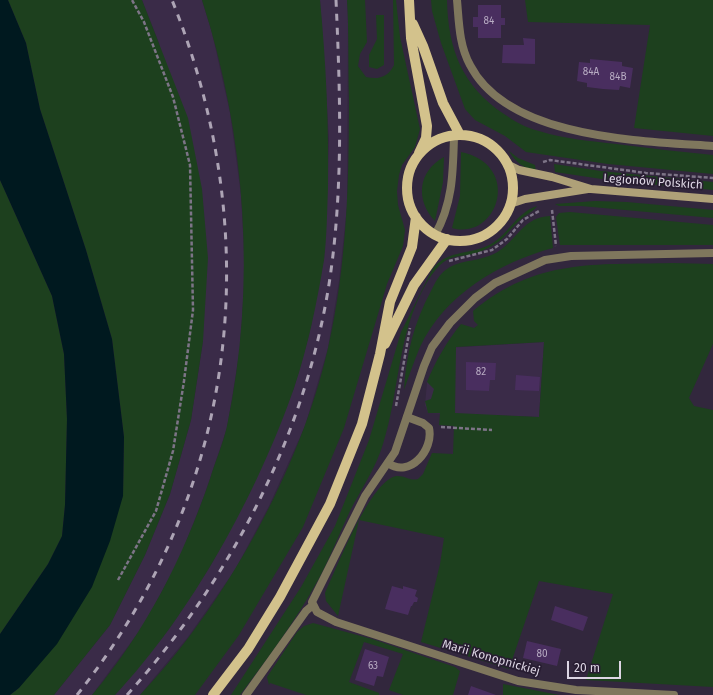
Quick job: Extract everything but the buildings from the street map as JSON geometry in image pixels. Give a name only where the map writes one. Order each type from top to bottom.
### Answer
[{"type":"main road","points":[[409,0],[415,64],[427,126],[426,138],[410,171],[407,187],[409,203],[416,217],[424,227],[435,235],[447,239],[462,241],[478,238],[488,233],[503,218],[510,204],[513,191],[512,177],[507,164],[499,152],[488,143],[474,137],[457,136],[434,142],[418,156]]},
{"type":"main road","points":[[411,20],[418,32],[457,136]]},
{"type":"main road","name":"Legionów Polskich","points":[[507,164],[519,170],[552,177],[591,189]]},
{"type":"main road","name":"Legionów Polskich","points":[[510,204],[524,199],[591,189],[713,198]]},
{"type":"main road","points":[[213,695],[248,649],[280,598],[330,504],[362,424],[380,354],[390,302],[412,246],[416,217]]},
{"type":"main road","points":[[380,354],[414,285],[447,239]]},
{"type":"street","points":[[457,0],[464,50],[476,75],[504,102],[545,122],[603,137],[713,146]]},
{"type":"street","points":[[435,235],[444,218],[451,194],[457,136]]},
{"type":"street","points":[[246,695],[306,611],[313,605],[315,596],[365,496],[398,446],[429,353],[450,323],[475,298],[500,280],[545,260],[571,256],[713,254]]},
{"type":"street","points":[[388,463],[395,467],[407,467],[417,463],[424,452],[429,439],[429,428],[423,423],[407,418]]},
{"type":"street","name":"Marii Konopnickiej","points":[[313,605],[317,612],[342,624],[518,681],[576,690],[674,695]]},
{"type":"path","points":[[118,580],[156,511],[173,451],[193,310],[190,165],[172,97],[144,22],[132,0]]},
{"type":"path","points":[[552,210],[555,231]]},
{"type":"path","points":[[439,427],[492,430]]},
{"type":"shaded area","points":[[142,0],[202,0],[212,33],[230,113],[241,195],[245,270],[240,349],[227,428],[204,496],[179,560],[143,626],[92,695],[54,695],[110,625],[145,555],[170,494],[191,420],[203,341],[159,43]]},
{"type":"shaded area","points":[[320,0],[347,0],[347,207],[339,281],[328,348],[305,426],[269,506],[235,570],[188,637],[140,695],[115,695],[169,629],[211,565],[250,492],[294,388],[309,335],[324,258],[329,139]]},
{"type":"shaded area","points":[[544,342],[539,417],[428,413],[425,405],[427,382],[445,348]]},
{"type":"green space","points":[[8,0],[142,0],[188,118],[202,189],[208,258],[203,341],[191,420],[170,494],[145,555],[110,625],[54,695],[10,695],[19,688],[123,496],[124,437],[112,339],[86,250],[40,109],[26,43]]},
{"type":"green space","points":[[202,0],[320,0],[328,141],[328,188],[324,260],[312,324],[304,357],[294,388],[262,469],[242,510],[196,590],[170,628],[143,663],[115,695],[92,695],[111,671],[146,619],[161,593],[188,537],[210,479],[227,426],[236,373],[242,319],[244,265],[242,212],[237,158],[229,105],[217,52]]},
{"type":"green space","points":[[347,0],[365,0],[367,42],[360,54],[358,66],[366,77],[379,78],[386,75],[394,65],[393,0],[396,0],[400,37],[420,129],[415,147],[402,165],[399,175],[397,191],[398,205],[405,230],[403,246],[387,284],[344,428],[303,527],[239,635],[195,695],[140,695],[171,659],[201,620],[230,578],[256,533],[279,487],[299,440],[316,394],[328,348],[334,317],[346,223],[349,129]]},
{"type":"green space","points":[[431,0],[447,0],[450,35],[460,65],[468,79],[490,103],[512,119],[534,130],[568,138],[713,155],[713,174],[608,164],[526,152],[505,136],[475,120],[465,109],[441,43],[432,11]]},
{"type":"green space","points":[[525,0],[713,0],[713,136],[634,128],[650,25],[528,22]]},
{"type":"green space","points":[[376,15],[384,15],[384,65],[377,69],[369,67],[369,55],[377,39]]},
{"type":"green space","points":[[509,151],[518,158],[535,165],[536,172],[520,164],[514,159]]},
{"type":"green space","points":[[461,152],[480,160],[492,171],[498,185],[497,200],[491,213],[482,223],[468,229],[452,228],[460,196]]},
{"type":"green space","points":[[444,157],[443,182],[435,221],[424,204],[422,186],[424,178],[429,170],[435,163]]},
{"type":"green space","points":[[554,164],[601,171],[713,182],[713,190],[615,181],[555,172]]},
{"type":"green space","points":[[0,180],[52,296],[64,354],[67,419],[65,505],[62,536],[48,564],[0,634]]},
{"type":"green space","points":[[595,201],[627,202],[713,210],[713,218],[581,206],[559,206],[555,204]]},
{"type":"green space","points":[[537,206],[534,210],[521,219],[495,245],[470,255],[449,259],[442,263],[426,284],[409,322],[389,424],[376,462],[350,511],[322,572],[300,610],[240,695],[231,695],[301,587],[335,526],[369,440],[401,332],[432,270],[444,259],[450,256],[479,249],[494,242],[501,237],[517,219],[529,209]]},
{"type":"green space","points":[[570,212],[713,225],[713,245],[560,245],[556,217],[559,213]]},
{"type":"green space","points":[[550,216],[553,248],[513,262],[494,272],[476,283],[443,312],[430,328],[420,347],[404,390],[412,339],[425,303],[439,276],[453,266],[492,255],[506,246],[527,224],[541,217]]},
{"type":"green space","points":[[672,263],[713,264],[713,344],[689,398],[694,406],[713,410],[713,687],[586,680],[613,594],[539,581],[509,669],[421,642],[440,564],[444,538],[359,520],[372,498],[391,478],[395,476],[402,476],[415,480],[418,479],[423,474],[432,453],[453,454],[454,426],[439,425],[440,413],[428,413],[425,401],[431,399],[434,389],[427,382],[434,367],[446,345],[461,324],[474,328],[478,325],[474,321],[473,311],[497,294],[520,281],[544,273],[592,265]],"holes":[[[544,342],[539,417],[455,413],[456,347]]]},
{"type":"green space","points":[[359,521],[338,616],[326,601],[325,593]]},
{"type":"green space","points":[[313,623],[372,639],[455,667],[460,671],[453,695],[403,695],[389,690],[403,654],[364,642],[349,682],[379,693],[379,695],[306,695],[270,683],[269,685],[267,677],[297,632],[304,626]]},
{"type":"green space","points":[[503,684],[559,695],[503,695]]},
{"type":"water","points":[[0,0],[8,0],[26,43],[40,109],[86,250],[112,339],[124,437],[123,496],[110,541],[92,587],[57,644],[19,688],[10,695],[0,695],[0,634],[48,564],[62,536],[65,505],[67,419],[64,354],[52,296],[0,180]]},
{"type":"railway","points":[[77,695],[131,617],[173,534],[203,449],[221,361],[227,271],[220,181],[202,90],[172,0]]},
{"type":"railway","points":[[127,695],[166,649],[201,600],[234,548],[262,494],[287,439],[307,381],[322,323],[332,263],[338,198],[340,132],[336,0]]}]
